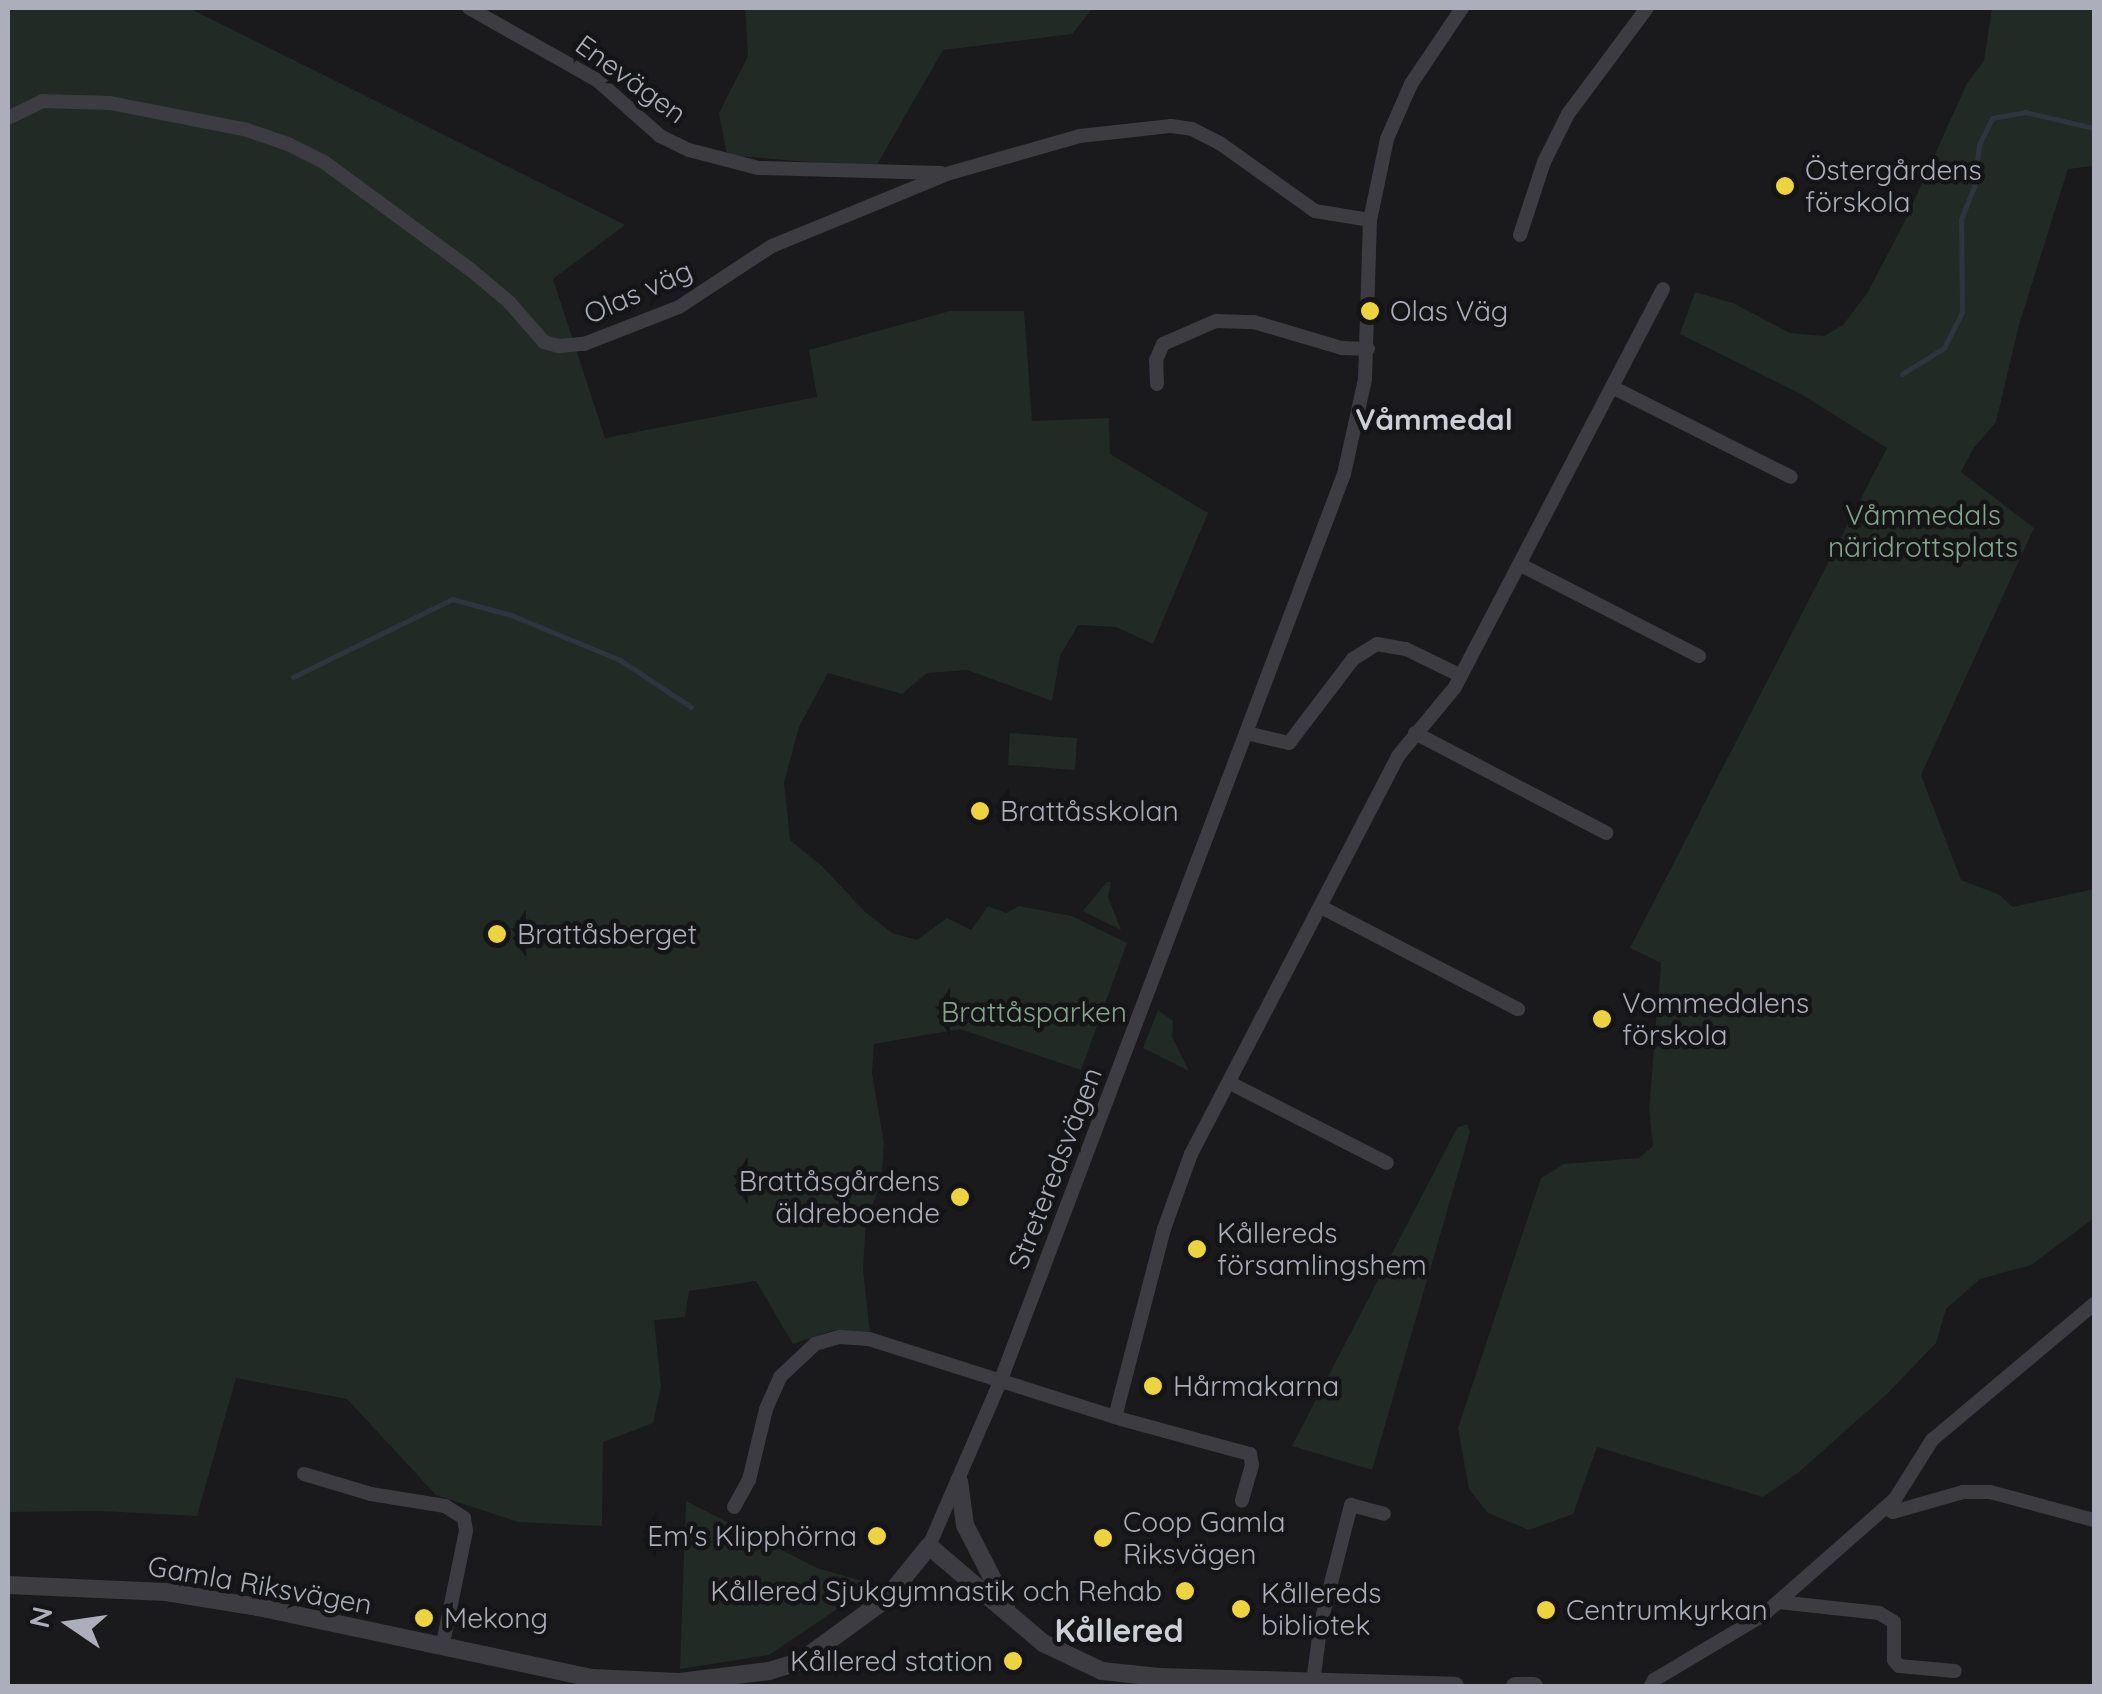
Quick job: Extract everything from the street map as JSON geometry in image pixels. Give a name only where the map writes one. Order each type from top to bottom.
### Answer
[{"type":"street","name":"Enevägen","points":[[469,8],[597,80],[660,136],[689,150],[758,168],[950,173]]},
{"type":"street","name":"Streteredsvägen","points":[[929,1546],[1000,1382],[1344,474],[1360,412],[1368,349],[1370,220],[1396,117],[1411,84],[1462,8]]},
{"type":"street","points":[[1520,234],[1544,162],[1568,114],[1647,8]]},
{"type":"street","name":"Olas väg","points":[[8,118],[43,101],[110,102],[271,137],[324,162],[490,286],[544,342],[559,346],[584,344],[679,307],[772,246],[950,173],[1080,136],[1171,126],[1206,134],[1315,211],[1370,220]]},
{"type":"street","points":[[1115,1417],[1177,1186],[1398,756],[1434,717],[1461,676],[1663,289]]},
{"type":"street","points":[[1158,384],[1156,360],[1163,344],[1216,321],[1254,322],[1342,348],[1368,349]]},
{"type":"street","points":[[1612,386],[1790,478]]},
{"type":"street","points":[[1521,565],[1698,656]]},
{"type":"street","points":[[1246,734],[1289,743],[1352,659],[1377,644],[1406,649],[1461,676]]},
{"type":"street","points":[[1415,734],[1606,833]]},
{"type":"street","points":[[1321,907],[1518,1008]]},
{"type":"street","points":[[1230,1083],[1387,1163]]},
{"type":"street","points":[[1651,1686],[1654,1680],[1744,1629],[1778,1602],[1886,1508],[1932,1440],[2094,1304]]},
{"type":"street","points":[[734,1507],[748,1480],[766,1409],[780,1377],[816,1344],[840,1337],[869,1339],[1115,1417],[1250,1454],[1252,1465],[1242,1501]]},
{"type":"street","points":[[304,1474],[371,1494],[445,1506],[464,1518],[463,1549],[442,1648]]},
{"type":"street","points":[[959,1481],[965,1525],[1010,1614]]},
{"type":"street","points":[[1886,1508],[1893,1512],[1973,1491],[2012,1497],[2094,1520]]},
{"type":"street","points":[[1313,1682],[1321,1622],[1352,1505],[1384,1514]]},
{"type":"street","points":[[929,1546],[1062,1655],[1114,1674],[1455,1686]]},
{"type":"street","name":"Gamla Riksvägen","points":[[8,1585],[166,1592],[258,1607],[591,1678],[641,1682],[769,1672],[802,1661],[886,1599],[929,1546]]},
{"type":"street","points":[[1778,1602],[1879,1612],[1894,1622],[1894,1660],[1899,1666],[1956,1671]]},
{"type":"street","points":[[1515,1686],[1534,1686]]},
{"type":"green space","name":"Brattåsparken","points":[[8,8],[189,8],[625,225],[553,279],[605,438],[817,397],[809,350],[950,311],[1024,311],[1032,421],[1109,418],[1110,454],[1208,513],[1153,644],[1116,627],[1078,625],[1060,656],[1052,701],[967,670],[927,673],[902,694],[828,673],[799,727],[784,782],[790,840],[822,866],[864,911],[892,933],[917,940],[947,918],[971,930],[988,906],[1006,913],[1019,906],[1072,916],[1127,943],[1081,1070],[960,1029],[874,1044],[872,1073],[884,1144],[881,1183],[866,1220],[863,1269],[870,1333],[835,1330],[793,1344],[756,1281],[689,1291],[685,1317],[654,1320],[661,1386],[653,1423],[603,1442],[602,1526],[518,1522],[436,1495],[347,1399],[236,1378],[197,1516],[100,1511],[8,1515]]},
{"type":"green space","points":[[745,8],[1093,8],[1072,34],[943,50],[875,168],[727,155],[719,113],[748,56]]},
{"type":"green space","name":"Våmmedals näridrottsplats","points":[[1992,8],[2094,8],[2094,166],[2068,169],[2019,325],[1996,422],[1973,449],[1961,472],[2034,528],[1921,775],[1961,880],[1998,894],[2013,907],[2094,889],[2094,1218],[2031,1265],[1980,1279],[1946,1309],[1936,1343],[1888,1393],[1799,1472],[1763,1497],[1597,1447],[1573,1514],[1529,1530],[1488,1513],[1469,1489],[1458,1428],[1541,1178],[1564,1164],[1639,1158],[1653,1146],[1649,1109],[1661,963],[1630,948],[1887,448],[1801,394],[1680,334],[1695,292],[1733,303],[1790,333],[1824,336],[1843,325],[1868,292],[1906,219],[1967,83],[1984,61]]},
{"type":"green space","points":[[1010,733],[1077,738],[1075,770],[1008,765]]},
{"type":"green space","points":[[1111,882],[1108,897],[1121,930],[1083,911]]},
{"type":"green space","points":[[1158,1010],[1173,1021],[1172,1037],[1189,1071],[1143,1048]]},
{"type":"green space","points":[[1467,1124],[1470,1132],[1372,1470],[1292,1446],[1457,1128]]},
{"type":"green space","points":[[686,1501],[817,1568],[866,1582],[840,1607],[769,1655],[680,1669]]},
{"type":"waterway","points":[[1902,374],[1944,348],[1962,312],[1961,219],[1974,186],[1979,145],[1992,118],[2025,112],[2094,128]]},
{"type":"waterway","points":[[293,677],[452,599],[511,615],[620,660],[691,707]]},
{"type":"place","name":"Östergårdens förskola","points":[[1785,186]]},
{"type":"place","name":"Olas Väg","points":[[1370,311]]},
{"type":"place","name":"Brattåsskolan","points":[[980,811]]},
{"type":"place","name":"Brattåsberget","points":[[497,934]]},
{"type":"place","name":"Vommedalens förskola","points":[[1602,1019]]},
{"type":"place","name":"Brattåsgårdens äldreboende","points":[[960,1197]]},
{"type":"place","name":"Kållereds församlingshem","points":[[1197,1249]]},
{"type":"place","name":"Hårmakarna","points":[[1153,1386]]},
{"type":"place","name":"Em's Klipphörna","points":[[877,1536]]},
{"type":"place","name":"Coop Gamla Riksvägen","points":[[1103,1538]]},
{"type":"place","name":"Kållered Sjukgymnastik och Rehab","points":[[1185,1591]]},
{"type":"place","name":"Kållereds bibliotek","points":[[1241,1609]]},
{"type":"place","name":"Centrumkyrkan","points":[[1546,1610]]},
{"type":"place","name":"Mekong","points":[[424,1618]]},
{"type":"place","name":"Kållered station","points":[[1013,1661]]},
{"type":"district","name":"Våmmedal","points":[[1434,419]]},
{"type":"district","name":"Kållered","points":[[1119,1630]]}]
